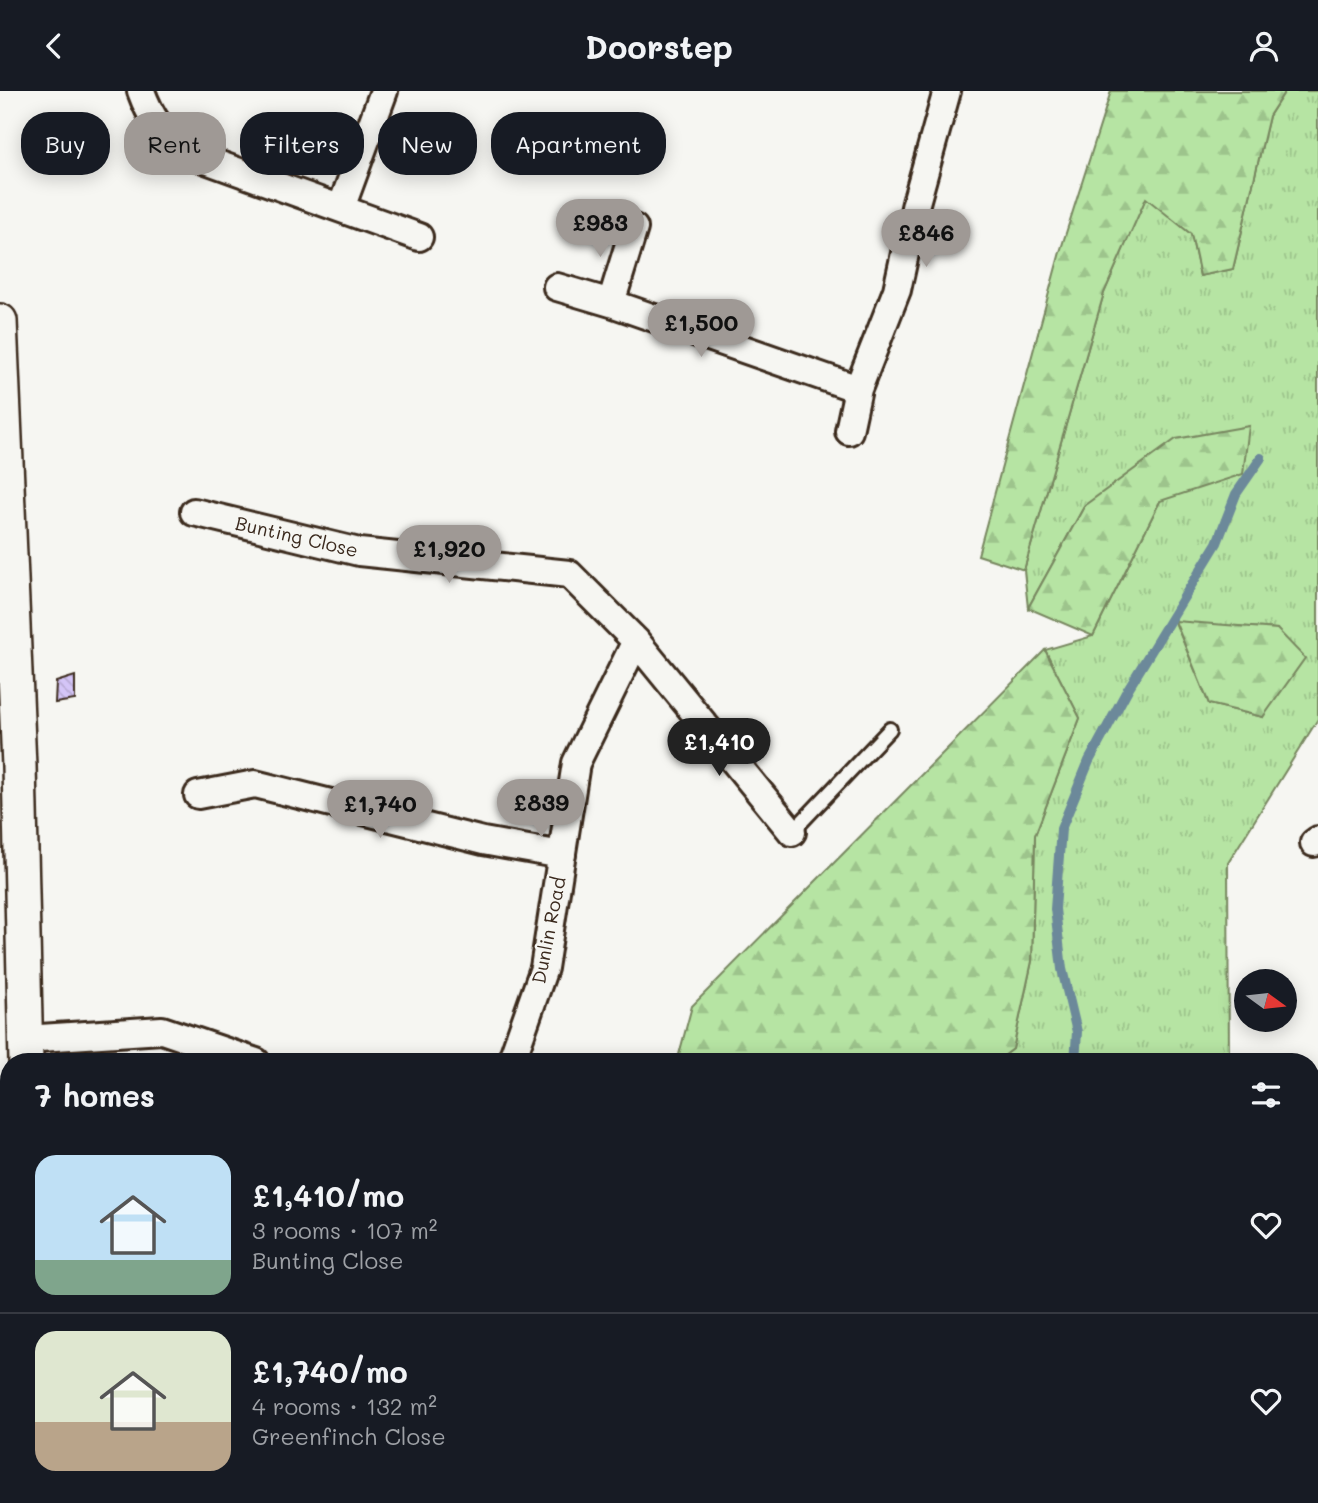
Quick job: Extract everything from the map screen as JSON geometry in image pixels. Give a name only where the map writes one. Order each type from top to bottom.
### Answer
[{"type":"street","points":[[141,91],[149,113],[164,135],[184,152],[419,237]]},
{"type":"street","points":[[341,208],[384,91]]},
{"type":"street","points":[[849,431],[859,389],[897,290],[916,203],[947,91]]},
{"type":"street","points":[[611,303],[634,228]]},
{"type":"street","points":[[557,287],[611,303],[859,389]]},
{"type":"street","points":[[0,321],[10,765],[26,1050],[162,1030],[226,1053]]},
{"type":"street","name":"Bunting Close","points":[[194,512],[359,552],[569,574],[636,641],[792,832]]},
{"type":"street","name":"Dunlin Road","points":[[514,1053],[544,968],[576,763],[636,641]]},
{"type":"street","points":[[198,795],[255,784],[483,841],[562,855]]},
{"type":"lane","points":[[792,832],[890,729]]},
{"type":"green space","points":[[1111,91],[1285,91],[1269,116],[1233,269],[1200,276],[1191,234],[1146,198],[1104,293],[1024,570],[978,555],[1060,252]]},
{"type":"green space","points":[[1285,91],[1318,91],[1318,719],[1228,863],[1229,1053],[1008,1053],[1013,1049],[1032,961],[1035,835],[1080,718],[1045,650],[1093,636],[1160,501],[1085,505],[1028,608],[1024,570],[1104,293],[1146,197],[1191,234],[1200,276],[1233,269],[1269,116]],"holes":[[[1175,622],[1277,629],[1263,717],[1209,704]]]},
{"type":"green space","points":[[1249,426],[1243,474],[1160,501],[1093,636],[1028,608],[1085,505],[1176,439]]},
{"type":"green space","points":[[1175,621],[1277,629],[1305,658],[1263,717],[1209,704]]},
{"type":"green space","points":[[1045,650],[1080,718],[1035,835],[1032,961],[1013,1049],[1008,1053],[679,1053],[692,1006]]},
{"type":"building","points":[[75,676],[75,700],[55,703],[56,682]]},
{"type":"waterway","points":[[1076,1053],[1077,1032],[1062,969],[1055,909],[1061,829],[1089,761],[1128,689],[1217,543],[1236,494],[1261,458]]}]
